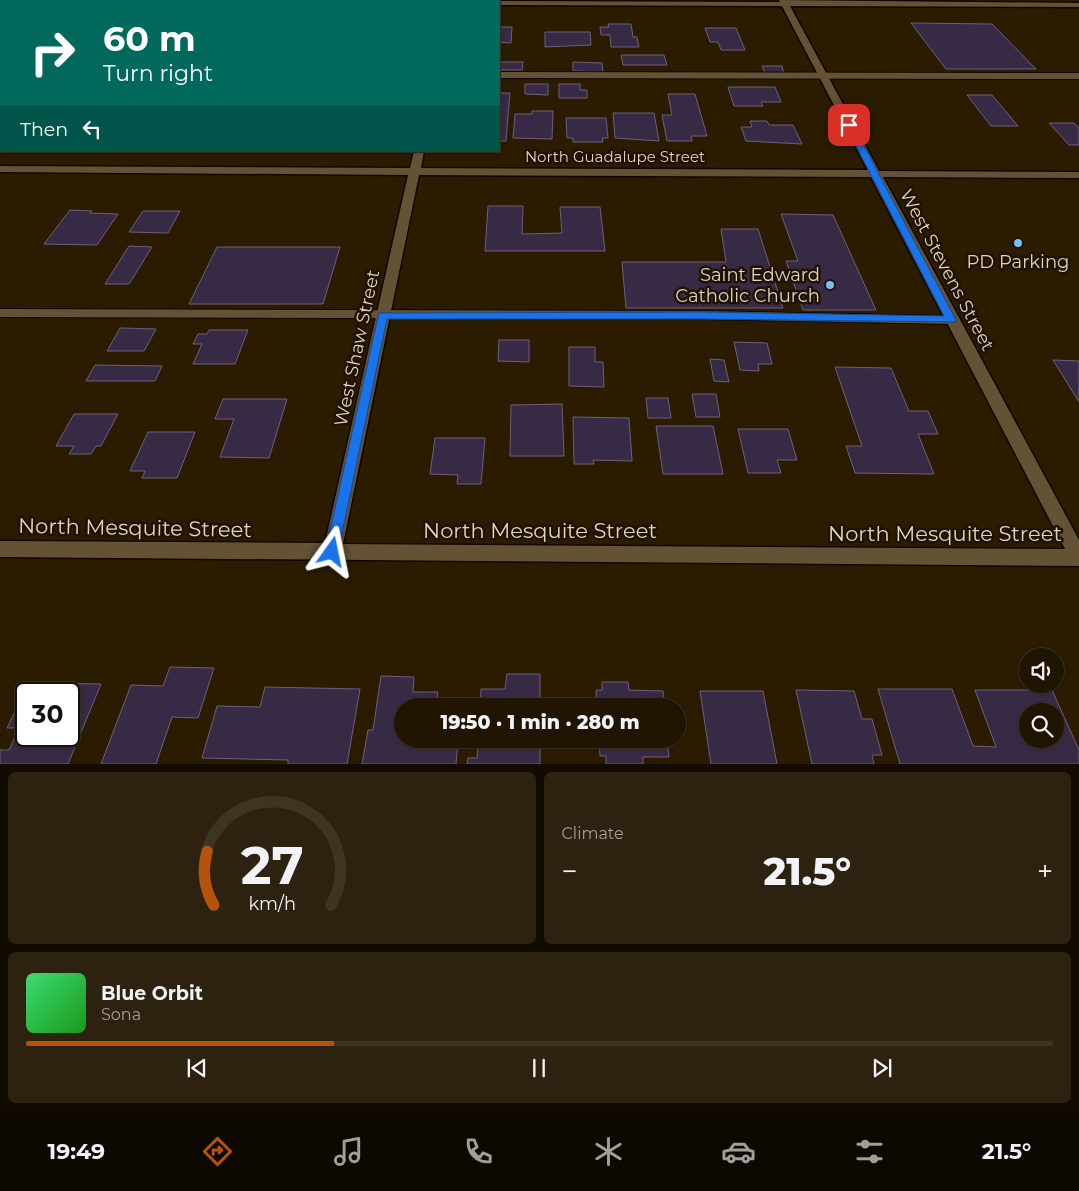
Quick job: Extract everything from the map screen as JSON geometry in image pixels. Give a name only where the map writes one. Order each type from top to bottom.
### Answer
[{"type":"street","points":[[500,3],[784,2],[1079,5]]},
{"type":"street","name":"West Stevens Street","points":[[784,2],[951,320],[1079,557]]},
{"type":"street","name":"West Shaw Street","points":[[332,552],[419,152]]},
{"type":"street","name":"North Guadalupe Street","points":[[0,169],[1079,175]]},
{"type":"street","name":"North Mesquite Street","points":[[0,549],[1079,557]]},
{"type":"lane","points":[[500,74],[1079,76]]},
{"type":"lane","points":[[0,313],[382,316],[701,315],[951,320]]},
{"type":"building","points":[[911,23],[992,24],[1036,69],[946,69]]},
{"type":"building","points":[[608,24],[631,24],[633,37],[637,37],[639,47],[611,47],[610,35],[601,35],[600,27],[609,27]]},
{"type":"building","points":[[500,27],[512,27],[511,43],[500,42]]},
{"type":"building","points":[[705,28],[736,28],[745,50],[721,50],[718,42],[710,42]]},
{"type":"building","points":[[545,32],[590,32],[591,45],[545,47]]},
{"type":"building","points":[[621,55],[664,55],[667,65],[623,65]]},
{"type":"building","points":[[500,62],[523,62],[522,70],[500,70]]},
{"type":"building","points":[[573,62],[602,63],[603,72],[573,71]]},
{"type":"building","points":[[762,66],[782,66],[784,74],[765,73]]},
{"type":"building","points":[[525,84],[548,84],[548,95],[525,94]]},
{"type":"building","points":[[559,84],[580,84],[580,90],[587,90],[587,98],[559,98]]},
{"type":"building","points":[[728,87],[775,87],[781,102],[761,102],[763,106],[734,106]]},
{"type":"building","points":[[500,93],[510,93],[506,141],[500,141]]},
{"type":"building","points":[[668,94],[695,94],[707,136],[691,136],[692,141],[667,141],[662,115],[672,115]]},
{"type":"building","points":[[967,95],[992,95],[1018,126],[991,126]]},
{"type":"building","points":[[532,111],[553,111],[552,139],[513,138],[515,114],[532,114]]},
{"type":"building","points":[[613,113],[654,113],[659,141],[615,138]]},
{"type":"building","points":[[566,118],[606,118],[608,138],[602,138],[603,142],[573,142],[573,138],[567,138]]},
{"type":"building","points":[[750,121],[767,121],[769,125],[793,125],[802,144],[746,141],[741,127],[752,127]]},
{"type":"building","points":[[1049,123],[1074,123],[1079,128],[1079,145],[1069,145]]},
{"type":"building","points":[[488,206],[523,206],[522,234],[562,233],[560,207],[600,207],[605,251],[485,251]]},
{"type":"building","points":[[70,210],[118,214],[97,245],[44,244]]},
{"type":"building","points":[[143,211],[180,211],[168,233],[129,232]]},
{"type":"building","name":"Saint Edward Catholic Church","points":[[781,214],[833,215],[876,310],[803,310],[786,261],[798,261]]},
{"type":"building","points":[[721,229],[758,229],[783,308],[626,308],[622,262],[726,262]]},
{"type":"building","points":[[129,246],[152,247],[129,284],[105,284]]},
{"type":"building","points":[[217,247],[340,247],[323,304],[189,304]]},
{"type":"building","points":[[120,328],[156,329],[144,351],[107,351]]},
{"type":"building","points":[[209,330],[248,330],[235,364],[193,364],[202,344],[193,344],[198,334],[207,334]]},
{"type":"building","points":[[499,340],[529,340],[529,362],[498,361]]},
{"type":"building","points":[[734,342],[767,343],[772,364],[758,364],[759,371],[740,370]]},
{"type":"building","points":[[569,347],[595,347],[595,362],[603,362],[604,387],[569,386]]},
{"type":"building","points":[[710,359],[724,360],[729,382],[714,381]]},
{"type":"building","points":[[1053,360],[1079,361],[1079,402]]},
{"type":"building","points":[[95,365],[162,366],[155,381],[86,381]]},
{"type":"building","points":[[835,367],[891,368],[909,411],[928,411],[938,434],[918,434],[934,474],[855,473],[846,446],[862,446]]},
{"type":"building","points":[[692,394],[716,394],[720,417],[696,417]]},
{"type":"building","points":[[646,398],[668,398],[671,418],[648,418]]},
{"type":"building","points":[[223,399],[287,399],[269,458],[220,457],[234,419],[215,419]]},
{"type":"building","points":[[562,404],[564,456],[510,456],[511,405]]},
{"type":"building","points":[[74,414],[118,414],[101,446],[96,446],[91,454],[69,454],[74,446],[56,446]]},
{"type":"building","points":[[573,417],[629,418],[632,461],[593,460],[594,464],[574,464]]},
{"type":"building","points":[[656,426],[713,426],[723,474],[663,474]]},
{"type":"building","points":[[738,429],[788,429],[797,460],[777,460],[781,473],[748,473]]},
{"type":"building","points":[[148,432],[195,432],[177,478],[142,478],[145,471],[130,471]]},
{"type":"building","points":[[435,438],[485,438],[481,484],[457,484],[458,475],[430,474]]},
{"type":"building","points":[[170,667],[214,668],[198,718],[172,717],[156,764],[101,764],[131,685],[163,686]]},
{"type":"building","points":[[507,674],[540,674],[540,698],[480,698],[481,689],[505,689]]},
{"type":"building","points":[[381,676],[414,677],[413,692],[438,692],[437,698],[394,698],[394,748],[457,748],[456,764],[362,764],[368,730],[373,730]]},
{"type":"building","points":[[602,682],[628,682],[629,690],[663,691],[663,698],[596,698],[596,690],[602,690]]},
{"type":"building","points":[[80,684],[101,684],[80,735]]},
{"type":"building","points":[[265,687],[360,689],[347,764],[288,764],[288,760],[202,758],[217,706],[260,707]]},
{"type":"building","points":[[878,689],[952,689],[973,746],[996,747],[975,690],[1019,690],[1019,693],[1053,693],[1058,703],[1019,703],[1019,748],[1064,748],[1064,717],[1079,750],[1079,764],[900,764]]},
{"type":"building","points":[[796,690],[854,691],[862,719],[872,719],[882,755],[872,755],[874,764],[812,764]]},
{"type":"building","points":[[700,691],[763,691],[777,764],[711,764]]},
{"type":"building","points":[[15,712],[15,728],[7,728]]},
{"type":"building","points":[[15,737],[15,747],[75,747],[68,764],[0,764],[0,750],[9,750]]},
{"type":"building","points":[[478,748],[540,748],[540,764],[467,764],[468,758],[477,758]]},
{"type":"building","points":[[600,748],[668,748],[669,757],[643,757],[643,764],[606,764],[606,756],[600,756]]},
{"type":"place","name":"PD Parking","points":[[1018,243]]},
{"type":"place","name":"Saint Edward Catholic Church","points":[[830,285]]},
{"type":"route","points":[[332,552],[382,316],[701,315],[951,320],[849,125]]}]
